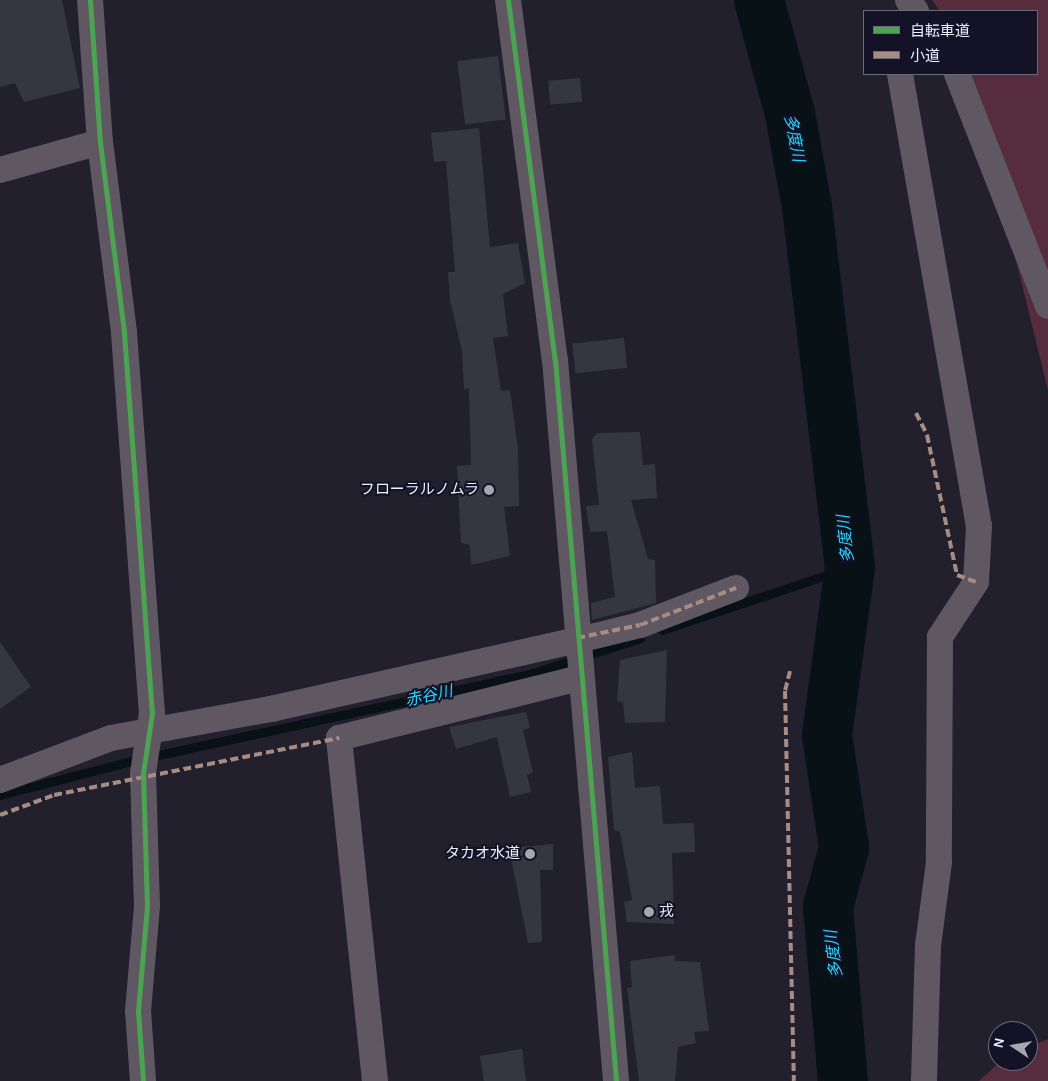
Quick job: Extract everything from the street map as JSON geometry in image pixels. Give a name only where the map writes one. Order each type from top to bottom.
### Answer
[{"type":"street","points":[[90,0],[100,142],[124,333],[146,597],[152,713],[147,736],[143,773],[147,906],[138,1011],[143,1081]]},
{"type":"street","points":[[508,0],[555,360],[580,678],[616,1081]]},
{"type":"street","points":[[900,75],[979,526],[976,582],[940,637],[939,862],[928,945],[924,1081]]},
{"type":"street","points":[[957,75],[1048,306]]},
{"type":"street","points":[[0,170],[100,142]]},
{"type":"street","points":[[0,780],[111,738],[147,736],[640,625],[736,588]]},
{"type":"street","points":[[375,1081],[339,738],[580,678]]},
{"type":"shaded area","points":[[932,0],[1048,0],[1048,390],[970,75],[1038,75],[1038,10],[939,10]]},
{"type":"shaded area","points":[[1048,1039],[1048,1081],[979,1081],[990,1071],[1038,1071],[1038,1044]]},
{"type":"building","points":[[0,0],[62,0],[80,88],[24,102],[15,83],[0,87]]},
{"type":"building","points":[[498,56],[506,120],[465,125],[457,61]]},
{"type":"building","points":[[580,78],[582,102],[550,105],[548,81]]},
{"type":"building","points":[[479,128],[490,247],[518,243],[525,283],[503,294],[508,336],[493,338],[501,391],[510,390],[518,449],[519,506],[504,507],[510,556],[471,565],[470,545],[461,543],[457,466],[471,465],[469,388],[464,389],[462,351],[450,300],[448,272],[455,272],[446,161],[434,162],[431,133]]},
{"type":"building","points":[[624,338],[627,368],[575,373],[572,343]]},
{"type":"building","points":[[640,432],[643,465],[655,464],[657,498],[631,500],[648,559],[655,560],[656,603],[592,620],[591,603],[615,597],[607,531],[590,532],[586,506],[599,505],[592,439],[597,433]]},
{"type":"building","points":[[0,642],[31,687],[0,709]]},
{"type":"building","points":[[667,650],[665,722],[625,723],[623,702],[617,701],[620,660]]},
{"type":"building","points":[[526,712],[530,728],[523,730],[533,773],[527,775],[531,792],[510,797],[497,737],[456,749],[449,727]]},
{"type":"building","points":[[632,752],[635,788],[660,786],[663,824],[694,823],[695,852],[672,853],[674,924],[627,922],[624,902],[632,900],[620,832],[614,830],[608,757]]},
{"type":"building","points":[[553,844],[553,870],[540,870],[542,942],[528,943],[509,848]]},
{"type":"building","points":[[675,955],[675,961],[700,962],[709,1031],[694,1032],[696,1043],[678,1047],[675,1081],[639,1081],[627,988],[632,987],[630,961]]},
{"type":"building","points":[[522,1049],[526,1081],[484,1081],[480,1056]]},
{"type":"waterway","name":"多度川","points":[[759,0],[790,114],[807,207],[850,567],[827,735],[844,848],[828,907],[843,1081]]},
{"type":"waterway","name":"赤谷川","points":[[662,630],[850,567]]},
{"type":"waterway","name":"赤谷川","points":[[0,795],[131,761],[533,673],[640,638]]},
{"type":"marked path","points":[[916,413],[927,435],[957,575],[976,582]]},
{"type":"marked path","points":[[577,638],[640,625],[736,588]]},
{"type":"marked path","points":[[790,671],[785,691],[794,1081]]},
{"type":"marked path","points":[[0,815],[54,795],[339,738]]},
{"type":"cycle path","points":[[90,0],[100,142],[124,333],[152,713],[143,773],[147,906],[138,1011],[143,1081]]},
{"type":"cycle path","points":[[508,0],[555,360],[616,1081]]},
{"type":"place","name":"フローラルノムラ","points":[[489,490]]},
{"type":"place","name":"タカオ水道","points":[[530,854]]},
{"type":"place","name":"戎","points":[[649,912]]}]
